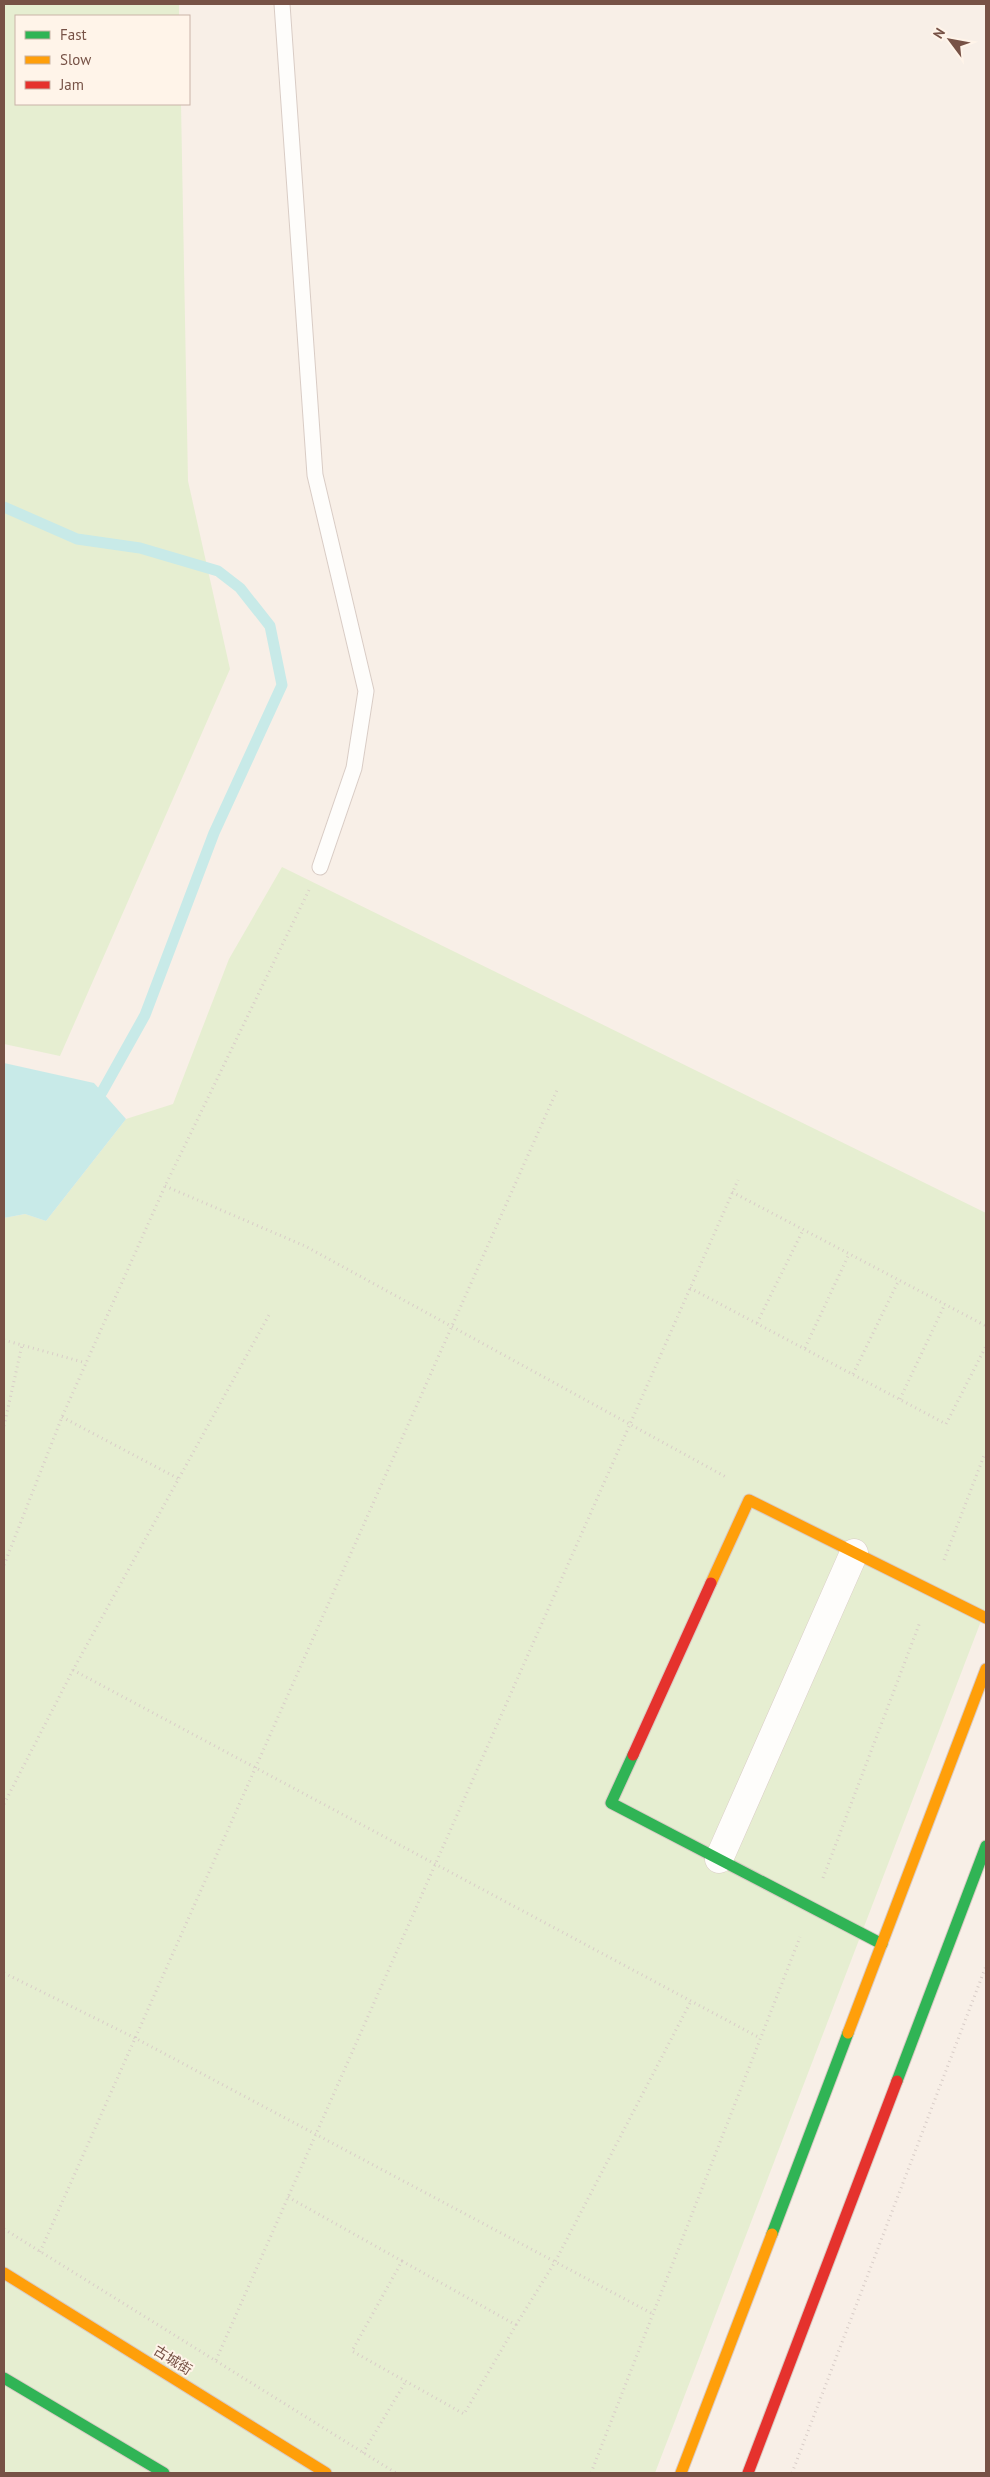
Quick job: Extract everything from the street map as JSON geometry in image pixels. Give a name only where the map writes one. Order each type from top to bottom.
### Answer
[{"type":"main road","points":[[882,1944],[611,1803],[749,1500],[986,1618]]},
{"type":"main road","points":[[681,2473],[986,1669]]},
{"type":"main road","points":[[748,2473],[986,1846]]},
{"type":"main road","name":"古城街","points":[[4,2273],[326,2473]]},
{"type":"main road","points":[[4,2378],[164,2473]]},
{"type":"street","points":[[719,1859],[854,1553]]},
{"type":"lane","points":[[282,4],[315,475],[366,692],[354,768],[320,867]]},
{"type":"path","points":[[4,1565],[62,1417],[165,1186],[320,867]]},
{"type":"path","points":[[40,2252],[557,1090]]},
{"type":"path","points":[[216,2360],[738,1180]]},
{"type":"path","points":[[165,1186],[305,1246],[451,1328],[630,1423],[734,1481],[749,1500]]},
{"type":"path","points":[[732,1192],[986,1326]]},
{"type":"path","points":[[757,1323],[803,1230]]},
{"type":"path","points":[[804,1348],[849,1254]]},
{"type":"path","points":[[853,1374],[899,1280]]},
{"type":"path","points":[[690,1288],[946,1424],[986,1346]]},
{"type":"path","points":[[900,1399],[945,1304]]},
{"type":"path","points":[[4,1804],[73,1670],[269,1315]]},
{"type":"path","points":[[5,1340],[86,1363]]},
{"type":"path","points":[[4,1426],[22,1345]]},
{"type":"path","points":[[62,1417],[179,1479]]},
{"type":"path","points":[[591,2473],[812,1907],[985,1453]]},
{"type":"path","points":[[73,1670],[760,2038]]},
{"type":"path","points":[[792,2473],[986,1966]]},
{"type":"path","points":[[4,1973],[135,2038],[653,2314]]},
{"type":"path","points":[[402,2261],[352,2351],[464,2414],[555,2262],[691,2001]]},
{"type":"path","points":[[288,2197],[516,2325]]},
{"type":"path","points":[[4,2229],[396,2473]]},
{"type":"path","points":[[363,2453],[406,2381]]},
{"type":"green space","points":[[4,4],[179,4],[179,15],[15,15],[15,105],[181,105],[188,481],[230,669],[60,1056],[4,1044]]},
{"type":"green space","points":[[282,867],[986,1213],[986,1608],[655,2473],[4,2473],[4,1218],[25,1214],[46,1221],[126,1119],[173,1104],[229,959]]},
{"type":"water","points":[[4,1063],[94,1083],[126,1119],[46,1221],[25,1214],[4,1218]]},
{"type":"waterway","points":[[4,507],[77,539],[140,548],[218,571],[240,588],[270,626],[282,685],[214,833],[145,1015],[102,1092]]},
{"type":"traffic: fast","points":[[633,1755],[611,1803],[882,1944]]},
{"type":"traffic: fast","points":[[897,2081],[986,1846]]},
{"type":"traffic: fast","points":[[772,2234],[848,2033]]},
{"type":"traffic: fast","points":[[4,2378],[164,2473]]},
{"type":"traffic: slow","points":[[711,1583],[749,1500],[986,1618]]},
{"type":"traffic: slow","points":[[848,2033],[986,1669]]},
{"type":"traffic: slow","points":[[681,2473],[772,2234]]},
{"type":"traffic: slow","points":[[4,2273],[326,2473]]},
{"type":"traffic: jam","points":[[633,1755],[711,1583]]},
{"type":"traffic: jam","points":[[748,2473],[897,2081]]}]
